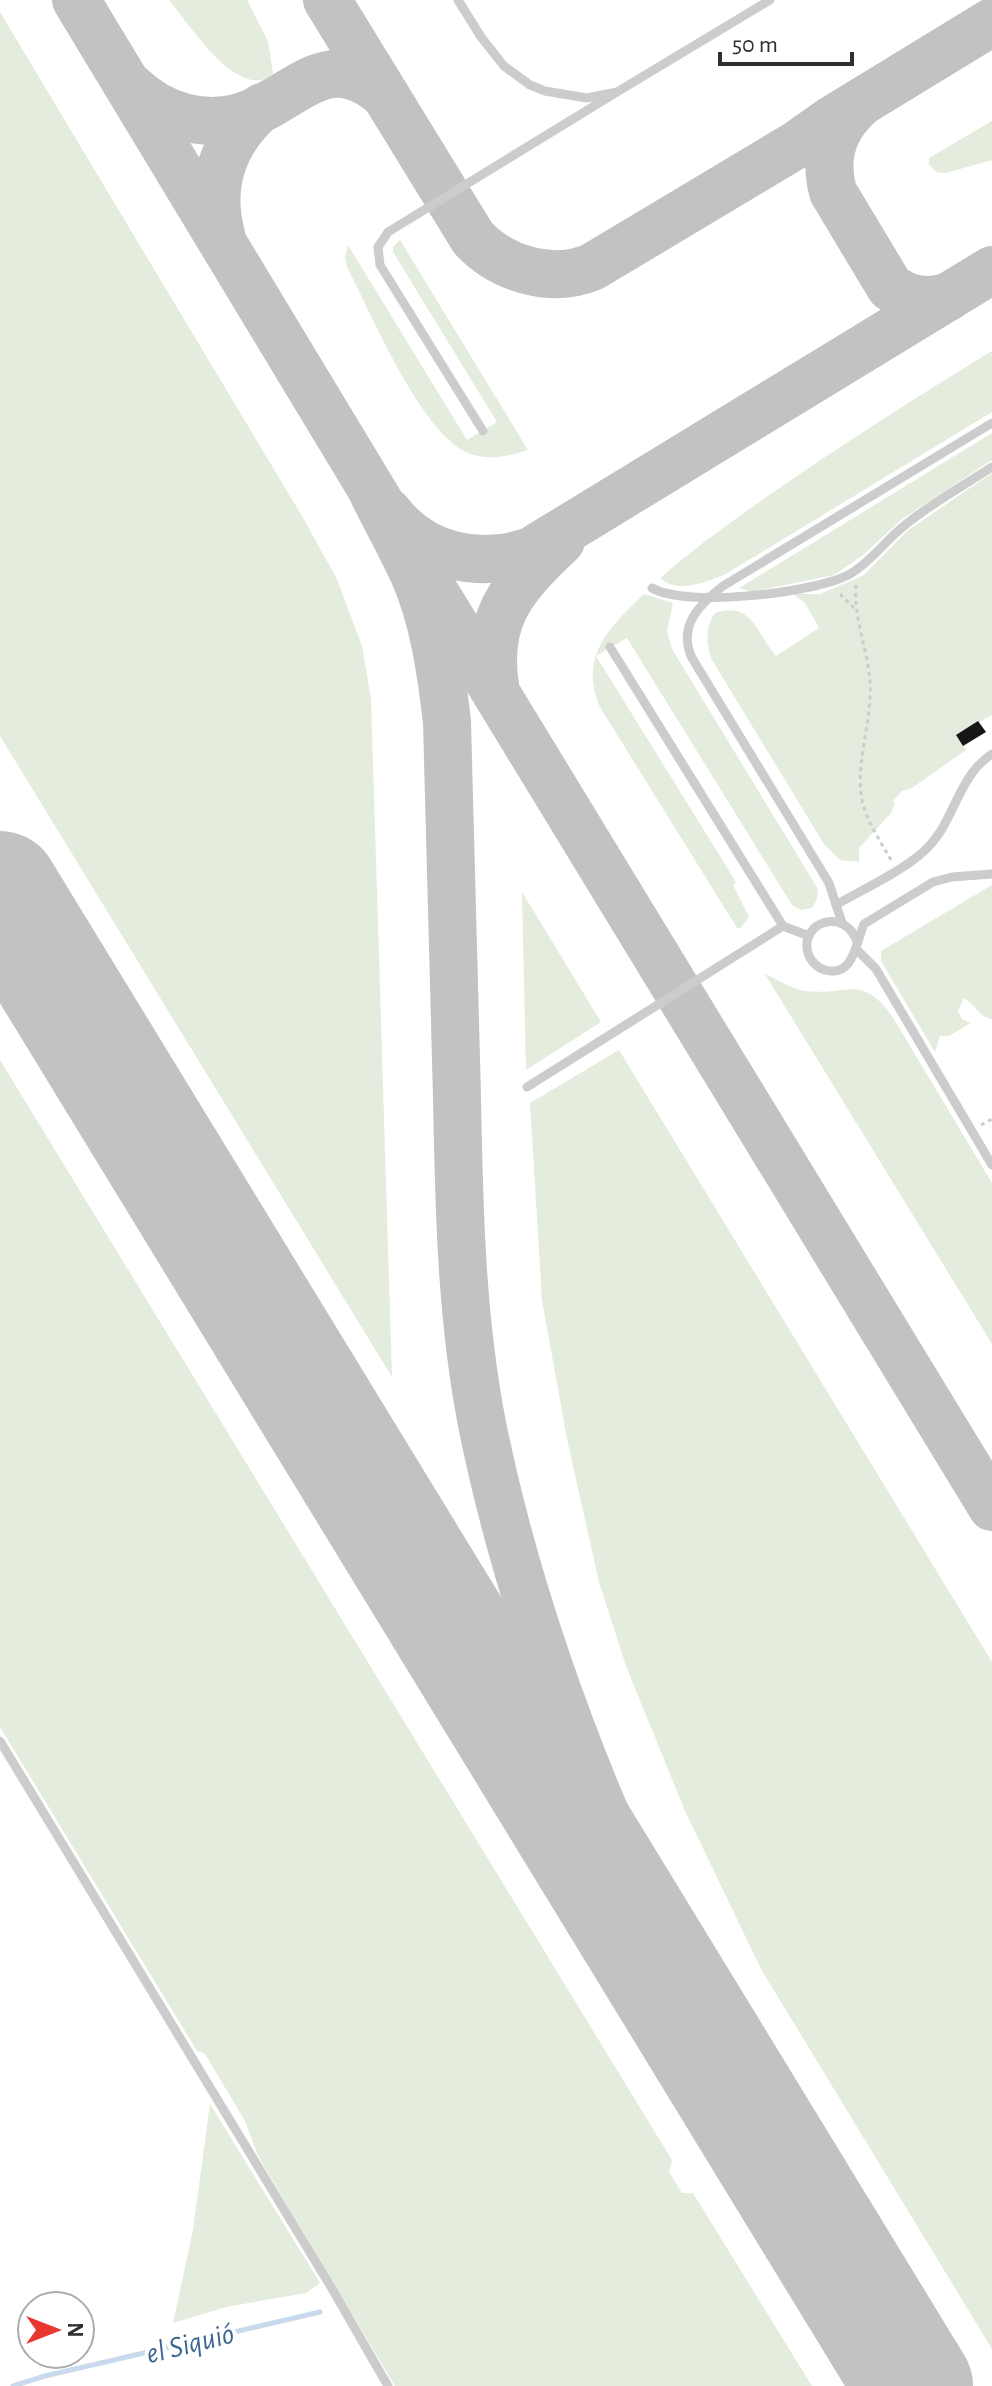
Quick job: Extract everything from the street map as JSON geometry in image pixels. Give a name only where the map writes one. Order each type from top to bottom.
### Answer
[{"type":"lane","points":[[458,0],[504,66],[530,85],[573,97],[587,98],[617,92]]},
{"type":"lane","points":[[483,431],[380,265],[378,247],[388,232],[770,0]]},
{"type":"lane","points":[[842,923],[829,883],[688,650],[690,622],[700,605],[710,597],[992,423]]},
{"type":"lane","points":[[652,588],[679,596],[746,596],[811,587],[843,578],[865,563],[903,526],[992,467]]},
{"type":"lane","points":[[610,647],[783,926],[809,936]]},
{"type":"lane","points":[[836,905],[921,855],[933,843],[971,773],[992,754]]},
{"type":"lane","points":[[992,874],[952,877],[933,882],[864,924],[857,946],[848,965],[841,969],[825,970],[811,960],[807,944],[809,936],[819,924],[827,921],[842,923],[849,928],[857,946],[876,969],[992,1165]]},
{"type":"lane","points":[[527,1087],[783,926]]},
{"type":"lane","points":[[0,1741],[323,2273],[388,2386]]},
{"type":"path","points":[[865,563],[859,575],[855,598],[871,693],[861,796],[865,811],[895,870]]},
{"type":"green space","points":[[169,0],[247,0],[268,41],[273,74],[260,80],[245,78],[230,70],[202,42]]},
{"type":"green space","points":[[0,12],[302,516],[337,579],[362,646],[371,699],[392,1377],[0,736]]},
{"type":"green space","points":[[992,121],[992,160],[946,173],[936,172],[929,164],[929,158]]},
{"type":"green space","points":[[400,240],[528,450],[494,457],[470,454],[445,436],[412,393],[347,267],[345,257],[348,245],[467,440],[497,422],[393,252],[393,247]]},
{"type":"green space","points":[[992,351],[992,412],[724,575],[683,586],[667,583],[660,578],[780,487]]},
{"type":"green space","points":[[992,433],[992,460],[902,519],[862,556],[834,575],[751,592],[739,588]]},
{"type":"green space","points":[[992,473],[992,715],[956,735],[966,750],[912,788],[902,791],[893,801],[895,804],[891,813],[859,848],[859,862],[840,860],[824,844],[712,660],[708,642],[709,624],[715,613],[737,611],[752,621],[776,656],[819,628],[805,603],[793,594],[820,594],[864,575],[907,531]]},
{"type":"green space","points":[[644,594],[673,603],[667,631],[672,649],[818,889],[812,908],[801,910],[792,905],[627,638],[596,656],[736,882],[733,885],[749,917],[741,928],[737,928],[600,707],[594,689],[595,658],[601,644],[609,631]]},
{"type":"green space","points":[[992,885],[992,1019],[983,1016],[964,998],[958,1011],[962,1019],[971,1023],[949,1036],[940,1036],[935,1052],[881,961],[881,951]]},
{"type":"green space","points":[[522,892],[601,1022],[526,1070]]},
{"type":"green space","points":[[765,974],[806,991],[862,991],[881,1003],[892,1016],[992,1183],[992,1344]]},
{"type":"green space","points":[[619,1050],[992,1662],[992,2349],[761,1969],[685,1811],[626,1666],[599,1582],[567,1439],[542,1300],[530,1103]]},
{"type":"green space","points":[[0,1060],[672,2160],[669,2172],[682,2193],[693,2193],[812,2386],[395,2386],[258,2156],[245,2121],[205,2054],[197,2051],[0,1727]]},
{"type":"green space","points":[[210,2104],[320,2283],[306,2293],[226,2307],[173,2323],[193,2230]]},
{"type":"building","points":[[978,721],[986,732],[963,746],[956,735]]},
{"type":"waterway","name":"el Siquió","points":[[13,2386],[320,2312]]},
{"type":"taxiway","points":[[76,0],[392,523]]},
{"type":"taxiway","points":[[327,0],[473,238],[498,258],[513,265],[561,274],[592,267],[796,145],[992,22]]},
{"type":"taxiway","points":[[132,88],[169,112],[211,121],[240,117],[311,80],[328,75],[345,74],[364,80],[385,95]]},
{"type":"taxiway","points":[[857,106],[841,124],[832,145],[829,168],[833,192],[890,287],[918,299],[948,297]]},
{"type":"taxiway","points":[[221,234],[216,198],[222,164],[237,134],[262,107]]},
{"type":"taxiway","points":[[388,512],[417,540],[453,555],[492,559],[531,551],[992,270]]},
{"type":"taxiway","points":[[374,495],[420,590],[436,646],[445,703],[462,1261],[482,1424],[516,1564],[586,1768],[643,1900],[728,2068],[823,2238]]},
{"type":"taxiway","points":[[496,692],[494,645],[505,607],[528,574],[561,541]]},
{"type":"taxiway","points":[[437,596],[992,1507]]},
{"type":"runway","points":[[0,890],[914,2386]]}]
